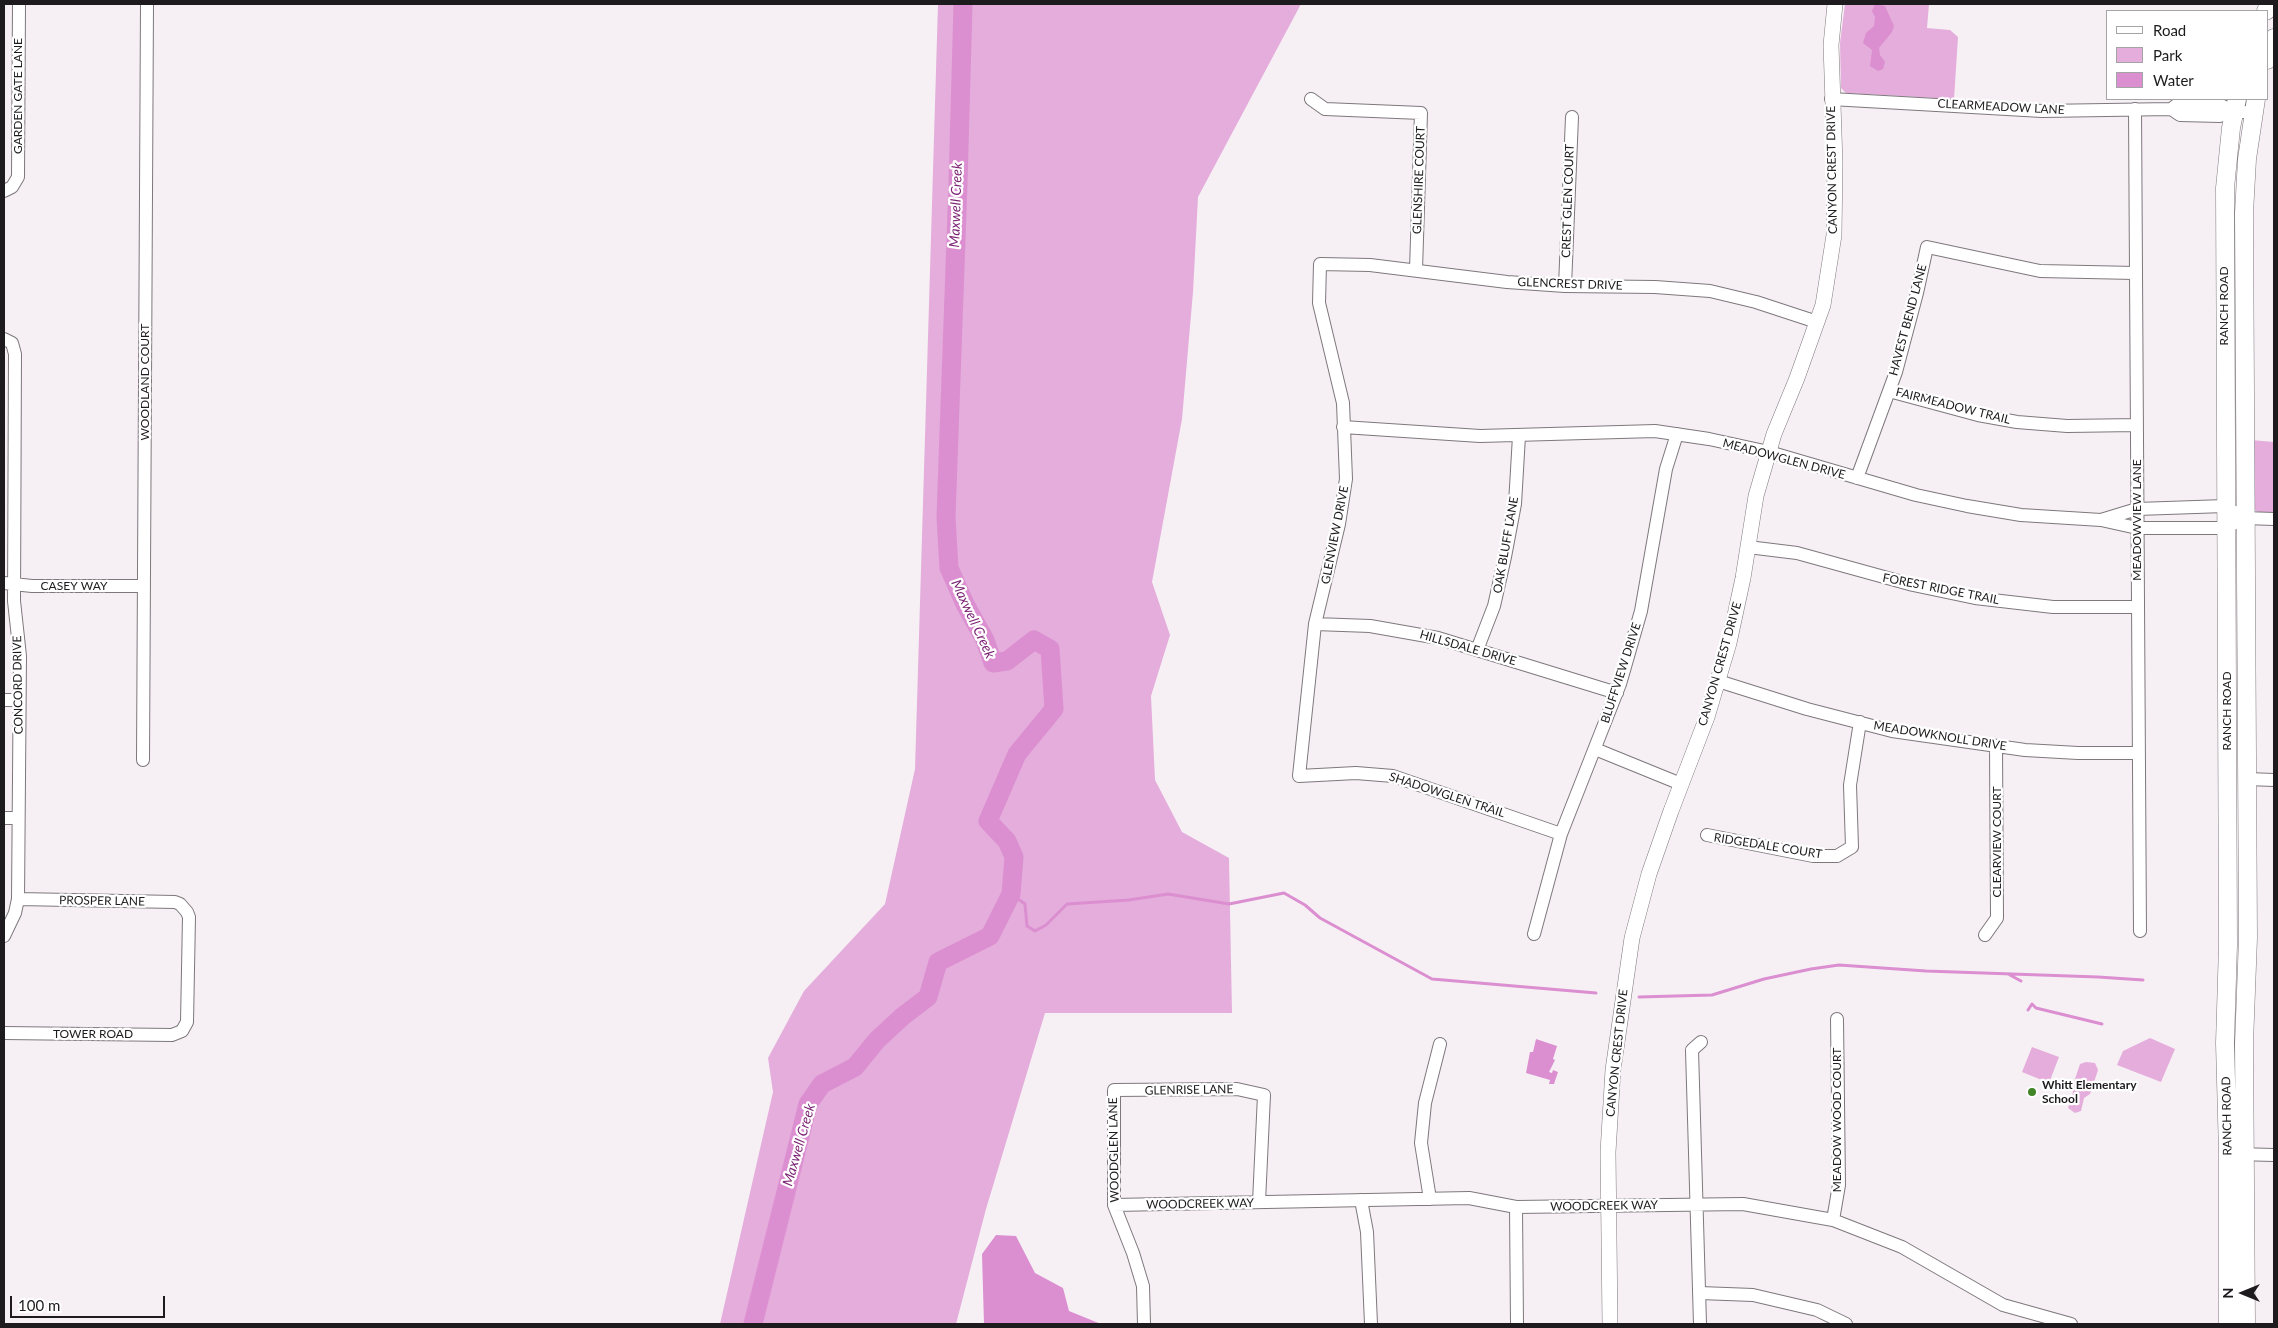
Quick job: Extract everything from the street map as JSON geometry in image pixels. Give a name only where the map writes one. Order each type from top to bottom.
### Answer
[{"type":"main road","points":[[2268,57],[2274,38]]},
{"type":"main road","name":"RANCH ROAD","points":[[2235,105],[2225,188],[2228,945],[2225,1043],[2237,1154],[2246,1324]]},
{"type":"main road","name":"RANCH ROAD","points":[[2228,1324],[2248,938],[2244,518],[2244,213],[2246,159],[2254,106]]},
{"type":"street","name":"GARDEN GATE LANE","points":[[8,189],[18,177],[19,4]]},
{"type":"street","name":"WOODLAND COURT","points":[[143,760],[147,4]]},
{"type":"street","name":"CANYON CREST DRIVE","points":[[1610,1324],[1608,1152],[1613,1070],[1632,938],[1649,874],[1707,717],[1718,680],[1728,644],[1748,547],[1756,496],[1769,452],[1823,305],[1834,236],[1835,163],[1831,45],[1835,4]]},
{"type":"street","name":"GLENSHIRE COURT","points":[[1311,99],[1326,109],[1421,114],[1416,270]]},
{"type":"street","name":"CLEARMEADOW LANE","points":[[1832,99],[2042,111],[2171,109],[2180,115],[2220,116],[2235,105],[2254,106]]},
{"type":"street","name":"MEADOWVIEW LANE","points":[[2135,109],[2140,931]]},
{"type":"street","name":"CREST GLEN COURT","points":[[1565,286],[1572,117]]},
{"type":"street","name":"HAVEST BEND LANE","points":[[1857,478],[1889,391],[1917,293],[1927,247],[2040,271],[2135,273]]},
{"type":"street","name":"GLENCREST DRIVE","points":[[1320,264],[1370,265],[1507,282],[1565,286],[1655,287],[1710,291],[1756,302],[1817,322]]},
{"type":"street","name":"GLENVIEW DRIVE","points":[[1299,776],[1315,624],[1339,524],[1346,480],[1342,403],[1319,303],[1320,264]]},
{"type":"street","name":"CONCORD DRIVE","points":[[4,936],[15,913],[18,899],[20,656],[9,583],[15,354],[8,341]]},
{"type":"street","name":"FAIRMEADOW TRAIL","points":[[1889,391],[1951,408],[2017,422],[2066,426],[2136,425]]},
{"type":"street","name":"MEADOWGLEN DRIVE","points":[[1342,427],[1415,433],[1519,436],[1655,431],[1769,452],[1916,495],[2021,515],[2101,520],[2137,528],[2226,528],[2244,518]]},
{"type":"street","name":"BLUFFVIEW DRIVE","points":[[1534,934],[1561,834],[1617,693],[1641,611],[1666,469],[1677,434]]},
{"type":"street","name":"OAK BLUFF LANE","points":[[1477,650],[1494,606],[1505,557],[1515,504],[1519,436]]},
{"type":"street","name":"MEADOWGLEN DRIVE","points":[[2101,520],[2137,509],[2225,506]]},
{"type":"street","points":[[2225,506],[2244,518],[2274,519]]},
{"type":"street","name":"FOREST RIDGE TRAIL","points":[[1748,547],[1797,553],[1913,585],[1975,598],[2053,607],[2138,607]]},
{"type":"street","name":"CASEY WAY","points":[[9,583],[32,586],[144,586]]},
{"type":"street","name":"HILLSDALE DRIVE","points":[[1315,624],[1370,626],[1404,630],[1477,650],[1617,693]]},
{"type":"street","name":"MEADOWKNOLL DRIVE","points":[[1718,680],[1807,709],[1892,730],[1996,746],[2078,753],[2139,753]]},
{"type":"street","points":[[4,700],[19,700]]},
{"type":"street","name":"RIDGEDALE COURT","points":[[1707,835],[1813,856],[1837,856],[1852,847],[1850,785],[1860,722]]},
{"type":"street","name":"CLEARVIEW COURT","points":[[1985,935],[1997,918],[1996,746]]},
{"type":"street","points":[[1595,749],[1681,784]]},
{"type":"street","name":"SHADOWGLEN TRAIL","points":[[1299,776],[1356,772],[1393,776],[1561,834]]},
{"type":"street","points":[[2246,779],[2274,780]]},
{"type":"street","points":[[4,818],[18,818]]},
{"type":"street","name":"PROSPER LANE","points":[[18,899],[175,902],[184,908],[188,917],[187,1022],[182,1031]]},
{"type":"street","name":"MEADOW WOOD COURT","points":[[1832,1220],[1839,1185],[1837,1019]]},
{"type":"street","name":"TOWER ROAD","points":[[4,1033],[172,1035],[182,1031]]},
{"type":"street","points":[[1700,1324],[1698,1204],[1692,1050],[1701,1042]]},
{"type":"street","points":[[1430,1198],[1421,1143],[1424,1103],[1440,1044]]},
{"type":"street","name":"GLENRISE LANE","points":[[1114,1090],[1237,1089],[1264,1095],[1259,1202]]},
{"type":"street","name":"WOODGLEN LANE","points":[[1114,1090],[1114,1206],[1133,1253],[1143,1286],[1144,1324]]},
{"type":"street","points":[[2237,1154],[2274,1155]]},
{"type":"street","name":"WOODCREEK WAY","points":[[1114,1206],[1430,1198],[1469,1198],[1516,1207],[1743,1204],[1832,1220],[1902,1248],[2003,1305],[2071,1324]]},
{"type":"street","points":[[1361,1200],[1367,1232],[1371,1324]]},
{"type":"street","points":[[1516,1207],[1517,1324]]},
{"type":"street","points":[[1700,1293],[1753,1295],[1817,1310],[1846,1324]]},
{"type":"green space","points":[[938,4],[1301,4],[1198,197],[1193,292],[1182,419],[1152,582],[1170,635],[1151,696],[1155,780],[1182,832],[1229,858],[1232,1013],[1045,1013],[986,1209],[956,1324],[720,1324],[773,1092],[768,1058],[804,991],[885,904],[915,769]]},
{"type":"green space","points":[[1845,4],[1929,4],[1927,28],[1950,30],[1958,37],[1954,99],[1846,93],[1841,88],[1840,43]]},
{"type":"green space","points":[[2251,440],[2274,442],[2274,514],[2261,513],[2256,511],[2251,505]]},
{"type":"green space","points":[[2150,1038],[2175,1049],[2161,1082],[2117,1065],[2123,1051]]},
{"type":"green space","points":[[2032,1047],[2059,1057],[2049,1083],[2022,1072]]},
{"type":"green space","points":[[2086,1062],[2095,1063],[2098,1070],[2090,1094],[2084,1098],[2081,1111],[2075,1113],[2068,1108],[2073,1093],[2072,1088],[2080,1064]]},
{"type":"water","points":[[1875,4],[1885,6],[1894,26],[1892,32],[1879,48],[1880,55],[1885,62],[1883,69],[1878,71],[1870,66],[1872,50],[1863,43],[1866,33],[1874,26],[1875,17],[1872,11]]},
{"type":"water","points":[[1536,1039],[1557,1046],[1553,1059],[1555,1060],[1549,1072],[1552,1073],[1553,1070],[1558,1072],[1554,1084],[1549,1084],[1550,1080],[1526,1073],[1530,1052],[1533,1052]]},
{"type":"water","points":[[996,1235],[1016,1236],[1035,1273],[1063,1288],[1069,1311],[1101,1324],[984,1324],[982,1254]]},
{"type":"waterway","name":"Maxwell Creek","points":[[753,1324],[808,1104],[822,1084],[855,1067],[877,1040],[903,1016],[928,997],[938,962],[990,936],[1011,894],[1014,857],[1007,841],[988,821],[1017,754],[1054,709],[1050,649],[1034,640],[1007,661],[993,663],[985,640],[965,604],[949,568],[946,517],[963,4]]},
{"type":"waterway","points":[[1011,894],[1025,904],[1027,926],[1035,931],[1046,925],[1067,904],[1129,900],[1168,894],[1229,904],[1284,893],[1305,905],[1320,918],[1432,979],[1596,993]]},
{"type":"waterway","points":[[1639,997],[1712,995],[1764,979],[1839,965],[1926,971],[2143,980]]},
{"type":"waterway","points":[[2008,974],[2021,981]]},
{"type":"waterway","points":[[2028,1010],[2032,1004],[2036,1008],[2102,1024]]},
{"type":"place","name":"Whitt Elementary School","points":[[2032,1092]]}]
